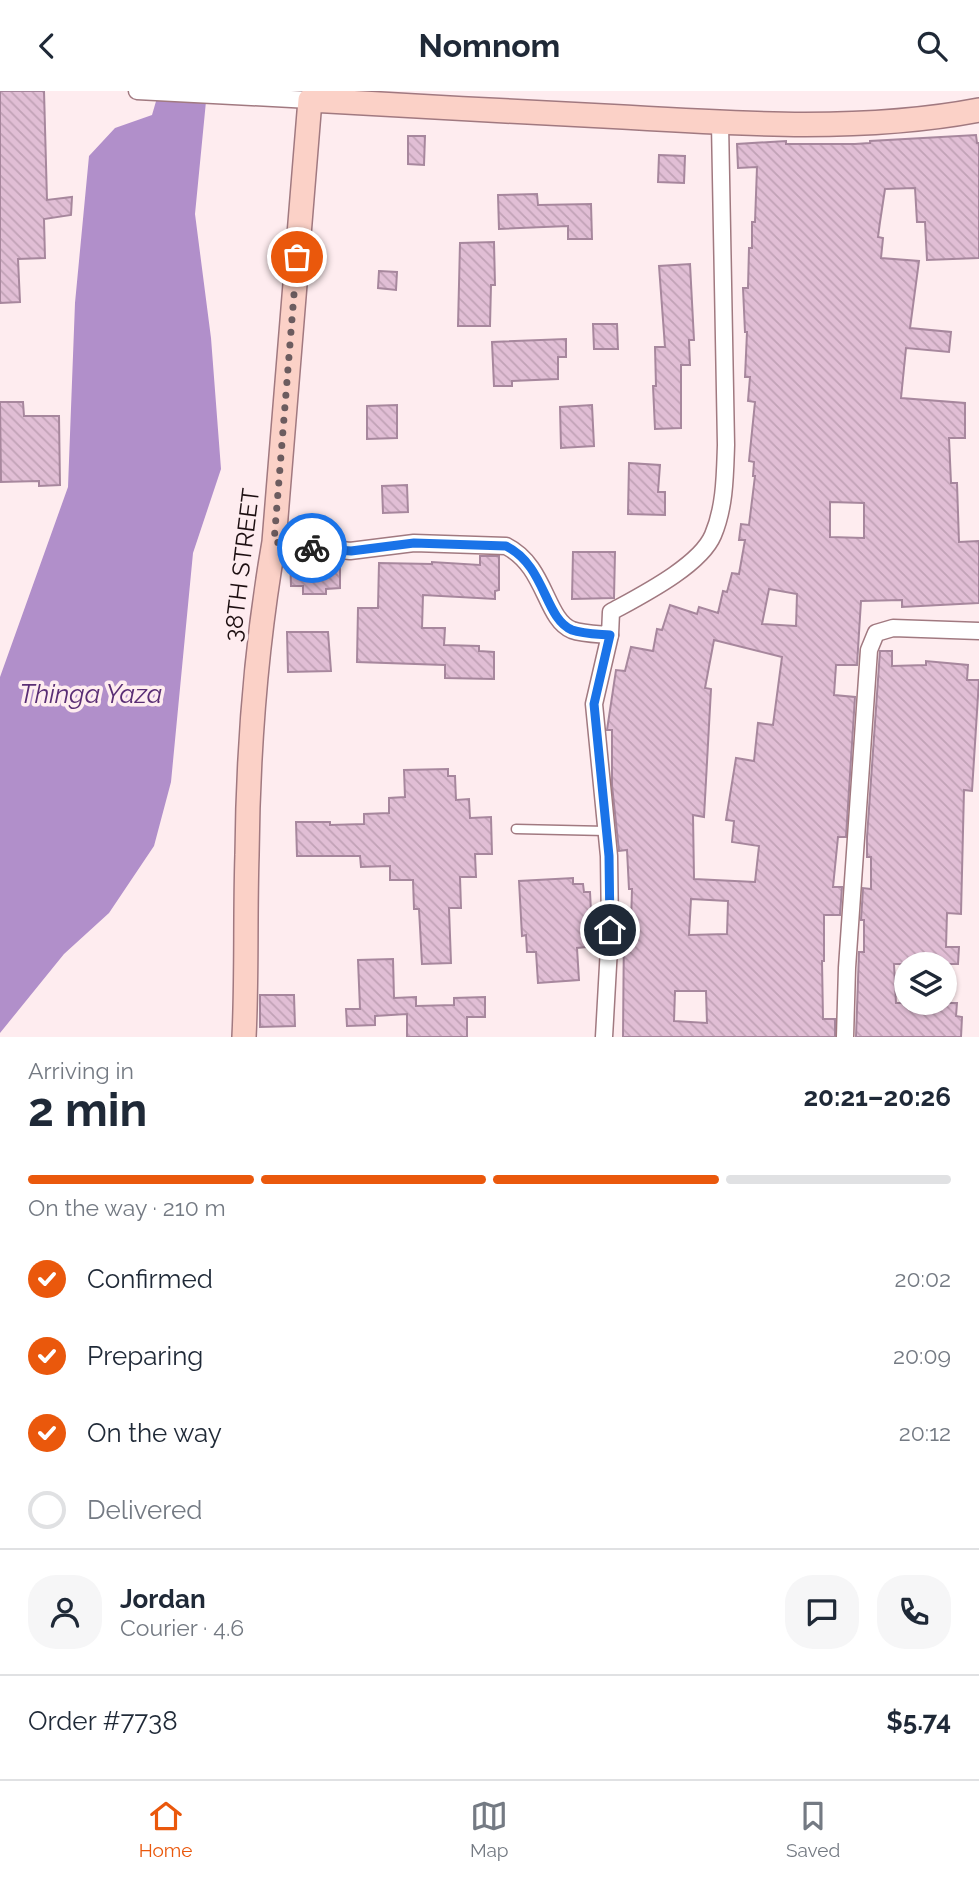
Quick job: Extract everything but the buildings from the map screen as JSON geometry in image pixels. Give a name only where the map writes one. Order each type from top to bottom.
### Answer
[{"type":"main road","points":[[310,100],[720,123],[882,122],[917,120],[979,110]]},
{"type":"main road","name":"38TH STREET","points":[[244,1037],[247,853],[256,684],[262,610],[274,542],[310,100]]},
{"type":"street","points":[[141,92],[240,93],[310,100]]},
{"type":"street","points":[[604,1037],[610,930],[609,856],[594,704],[610,635],[611,612],[649,592],[695,557],[713,536],[718,519],[725,480],[726,445],[720,123]]},
{"type":"street","points":[[274,542],[351,551],[414,543],[506,546],[516,551],[535,572],[559,622],[573,630],[610,635]]},
{"type":"street","points":[[845,1037],[847,968],[869,650],[876,633],[893,628],[979,631]]},
{"type":"lane","points":[[516,829],[606,831]]},
{"type":"water","name":"Thinga Yaza","points":[[159,91],[207,91],[195,214],[211,338],[221,469],[193,553],[171,782],[154,846],[109,913],[64,954],[0,1033],[0,677],[68,487],[75,303],[89,156],[115,128],[152,115]]},
{"type":"way so far","points":[[297,257],[274,542],[312,548]]},
{"type":"route","points":[[312,548],[351,551],[414,543],[506,546],[516,551],[535,572],[559,622],[573,630],[610,635],[594,704],[609,856],[610,930]]}]
